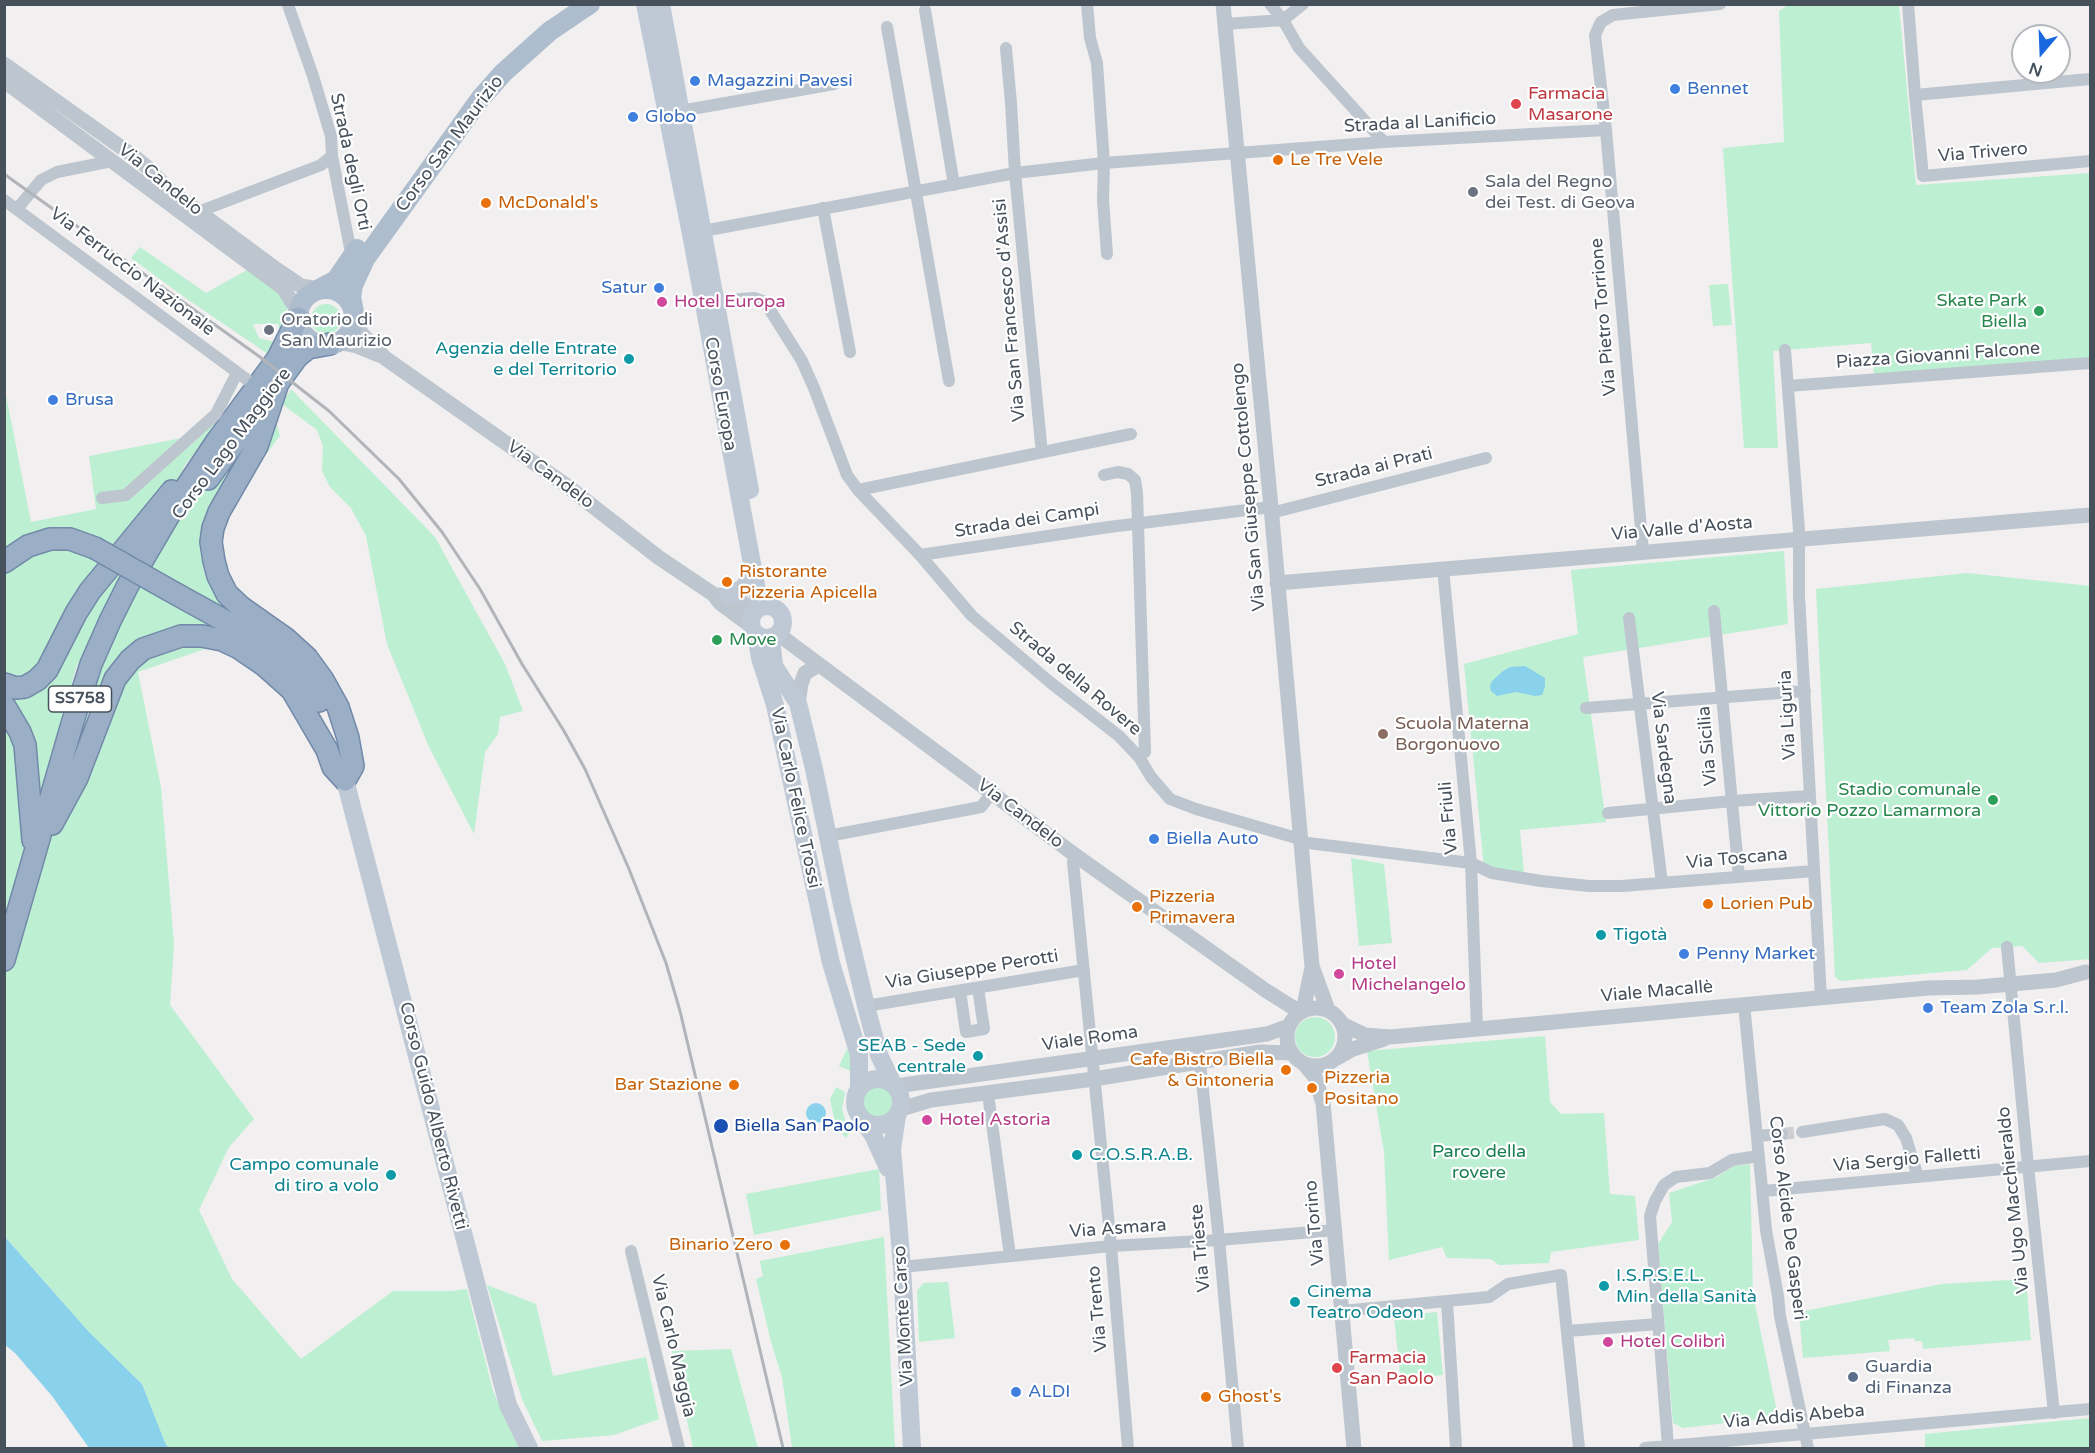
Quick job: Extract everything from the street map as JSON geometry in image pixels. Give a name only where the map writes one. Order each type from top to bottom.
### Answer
[{"type":"highway","name":"Corso Lago Maggiore","points":[[4,960],[72,723],[91,664],[110,621],[179,498],[217,441],[278,358],[298,318]]},
{"type":"highway","name":"Corso Lago Maggiore","points":[[144,559],[189,505],[297,357],[308,348],[334,343]]},
{"type":"highway","points":[[278,383],[257,446],[219,512],[213,528],[211,542],[214,561],[227,594],[241,607],[285,638],[307,658],[323,681],[338,707],[348,738],[353,766],[345,780]]},
{"type":"highway","points":[[4,684],[16,688],[25,687],[38,680],[47,670],[90,591],[178,484],[217,441]]},
{"type":"highway","points":[[4,562],[28,546],[50,539],[70,539],[95,548],[263,642],[286,659],[305,680],[327,715],[335,732],[345,780]]},
{"type":"highway","points":[[33,860],[76,778],[115,679],[130,660],[143,650],[181,636],[202,636],[222,640],[239,648],[264,665],[292,690],[327,750],[333,767],[345,780]]},
{"type":"highway","points":[[4,705],[25,745],[32,816],[33,860]]},
{"type":"main road","name":"Corso San Maurizio","points":[[319,289],[336,280],[435,139],[488,72],[532,30],[567,4]]},
{"type":"main road","name":"Corso San Maurizio","points":[[354,316],[351,297],[353,285],[365,259],[480,99],[503,74],[550,31],[590,4]]},
{"type":"main road","name":"Corso Europa","points":[[645,4],[764,622]]},
{"type":"main road","name":"Corso Europa","points":[[661,4],[716,301],[764,622]]},
{"type":"main road","points":[[298,318],[302,331],[311,340],[324,345],[334,343],[349,333],[354,316],[351,305],[341,293],[319,289]]},
{"type":"main road","name":"SS758","points":[[298,318],[303,300],[319,289]]},
{"type":"main road","points":[[721,595],[743,588],[753,574]]},
{"type":"main road","name":"Via Carlo Felice Trossi","points":[[764,622],[774,666],[798,703],[866,1006],[879,1055],[894,1084]]},
{"type":"main road","name":"Via Carlo Felice Trossi","points":[[764,622],[760,658],[775,707],[831,963],[859,1055],[859,1088]]},
{"type":"main road","name":"Corso Guido Alberto Rivetti","points":[[345,780],[508,1405],[530,1449]]},
{"type":"main road","points":[[874,1078],[894,1084],[901,1097],[899,1113],[885,1124],[878,1125],[860,1116],[855,1102],[859,1088],[863,1084],[874,1078]]},
{"type":"main road","name":"Via Monte Carso","points":[[899,1113],[892,1149],[893,1184],[902,1267],[912,1449]]},
{"type":"main road","name":"Via Monte Carso","points":[[860,1116],[882,1153],[893,1184]]},
{"type":"street","points":[[1087,4],[1090,38],[1097,63],[1104,163],[1102,200],[1107,254]]},
{"type":"street","name":"Via San Giuseppe Cottolengo","points":[[1223,4],[1312,966],[1309,990],[1296,1017]]},
{"type":"street","points":[[1270,4],[1283,20],[1299,48],[1384,142]]},
{"type":"street","points":[[1225,24],[1283,20],[1303,4]]},
{"type":"street","name":"Via Pietro Torrione","points":[[1642,552],[1606,130],[1595,35],[1601,22],[1613,15],[1720,4]]},
{"type":"street","points":[[1908,4],[1915,95],[2091,80]]},
{"type":"street","name":"Strada degli Orti","points":[[288,6],[331,136],[332,156],[352,258]]},
{"type":"street","points":[[925,10],[954,184]]},
{"type":"street","points":[[887,27],[949,381]]},
{"type":"street","name":"Via San Francesco d'Assisi","points":[[1005,48],[1041,444]]},
{"type":"street","name":"Via Candelo","points":[[4,64],[132,155],[168,189],[301,286],[319,289]]},
{"type":"street","name":"Via Candelo","points":[[4,81],[284,288],[292,300],[298,318]]},
{"type":"street","points":[[680,111],[834,84]]},
{"type":"street","name":"Via Trivero","points":[[1915,95],[1923,176],[2091,161]]},
{"type":"street","name":"Strada al Lanificio","points":[[703,231],[1015,173],[1104,163],[1384,142],[1606,130]]},
{"type":"street","points":[[198,212],[321,165],[332,156]]},
{"type":"street","points":[[17,209],[41,180],[57,172],[112,161]]},
{"type":"street","name":"Via Ferruccio Nazionale","points":[[4,200],[257,387]]},
{"type":"street","points":[[823,208],[850,352]]},
{"type":"street","name":"Strada della Rovere","points":[[716,301],[754,298],[765,302],[802,361],[847,475],[858,490],[920,555],[972,616],[1050,683],[1119,736],[1139,757],[1151,777],[1170,799],[1196,810],[1300,841],[1471,864]]},
{"type":"street","name":"Via Candelo","points":[[354,316],[362,334],[385,358],[546,471],[658,557],[721,595],[720,603],[764,622],[1075,855],[1265,990],[1296,1017]]},
{"type":"street","name":"Via Candelo","points":[[334,343],[357,346],[385,358]]},
{"type":"street","points":[[1785,350],[1798,539]]},
{"type":"street","name":"Piazza Giovanni Falcone","points":[[1788,386],[2091,363]]},
{"type":"street","points":[[102,498],[126,495],[216,414],[237,373]]},
{"type":"street","points":[[858,490],[1131,434]]},
{"type":"street","name":"Strada ai Prati","points":[[1271,510],[1486,458]]},
{"type":"street","name":"Strada dei Campi","points":[[1104,475],[1118,472],[1128,474],[1135,480],[1139,523],[1144,752],[1139,757]]},
{"type":"street","name":"Strada dei Campi","points":[[920,555],[1139,523],[1271,510]]},
{"type":"street","name":"Via Valle d'Aosta","points":[[1277,583],[2091,515]]},
{"type":"street","name":"Via Liguria","points":[[1798,539],[1821,997]]},
{"type":"street","name":"Via Friuli","points":[[1443,568],[1471,864],[1477,1029]]},
{"type":"street","name":"Via Sicilia","points":[[1714,611],[1739,877]]},
{"type":"street","name":"Via Sardegna","points":[[1629,618],[1662,883]]},
{"type":"street","name":"Via Carlo Felice Trossi","points":[[798,703],[805,674],[819,664]]},
{"type":"street","points":[[1586,708],[1804,691]]},
{"type":"street","points":[[828,836],[981,807],[992,793]]},
{"type":"street","points":[[1608,813],[1810,796]]},
{"type":"street","name":"Via Trento","points":[[1075,855],[1073,862],[1111,1246],[1128,1449]]},
{"type":"street","name":"Via Toscana","points":[[1471,864],[1492,873],[1589,886],[1662,883],[1814,871]]},
{"type":"street","points":[[2007,947],[2010,979]]},
{"type":"street","name":"Via San Giuseppe Cottolengo","points":[[1312,966],[1328,1010]]},
{"type":"street","name":"Via Giuseppe Perotti","points":[[866,1006],[1084,970]]},
{"type":"street","name":"Viale Macallè","points":[[1344,1025],[1365,1035],[1390,1037],[1928,988],[1960,979],[2010,979],[2055,971],[2088,972]]},
{"type":"street","name":"Via Ugo Macchieraldo","points":[[2010,979],[2054,1413]]},
{"type":"street","points":[[960,991],[966,1032],[984,1029],[978,988]]},
{"type":"street","name":"Corso Alcide De Gasperi","points":[[1744,1004],[1766,1230],[1780,1316],[1808,1449]]},
{"type":"street","points":[[1320,1008],[1328,1010],[1335,1014],[1344,1025],[1345,1043],[1334,1060],[1322,1066],[1304,1064],[1292,1053],[1287,1035],[1296,1017],[1320,1008]]},
{"type":"street","name":"Viale Roma","points":[[894,1084],[1267,1035],[1296,1017]]},
{"type":"street","name":"Viale Macallè","points":[[1334,1060],[1353,1049],[1390,1037]]},
{"type":"street","name":"Via Trieste","points":[[1198,1044],[1238,1449]]},
{"type":"street","points":[[899,1113],[931,1100],[1094,1079],[1260,1052],[1292,1053]]},
{"type":"street","name":"Via Torino","points":[[1323,1103],[1334,1060]]},
{"type":"street","name":"Via Torino","points":[[1304,1064],[1315,1077],[1323,1103],[1354,1449]]},
{"type":"street","points":[[988,1094],[1010,1256]]},
{"type":"street","points":[[1802,1132],[1885,1119],[1898,1125],[1906,1138],[1918,1177]]},
{"type":"street","points":[[1757,1136],[1782,1134]]},
{"type":"street","points":[[1668,1446],[1650,1216],[1655,1201],[1665,1185],[1676,1177],[1710,1173],[1732,1160],[1759,1156]]},
{"type":"street","name":"Via Sergio Falletti","points":[[1763,1191],[2091,1161]]},
{"type":"street","name":"Via Asmara","points":[[902,1267],[1111,1246],[1336,1230]]},
{"type":"street","name":"Via Carlo Maggia","points":[[632,1251],[679,1449]]},
{"type":"street","points":[[1342,1311],[1489,1297],[1508,1284],[1561,1275],[1579,1449]]},
{"type":"street","points":[[1447,1302],[1456,1449]]},
{"type":"street","points":[[1567,1331],[1658,1324]]},
{"type":"street","name":"Via Addis Abeba","points":[[1645,1449],[2091,1409]]},
{"type":"green space","points":[[1788,5],[1899,5],[1916,185],[2090,173],[2090,359],[1874,375],[1871,343],[1773,351],[1778,448],[1744,448],[1723,148],[1784,142],[1779,11]]},
{"type":"green space","points":[[140,247],[206,293],[247,270],[283,297],[287,307],[288,328],[271,356],[131,258]],"holes":[[[253,324],[278,324],[280,334],[274,342],[259,338]]]},
{"type":"green space","points":[[1728,284],[1732,325],[1713,326],[1709,285]]},
{"type":"green space","points":[[326,304],[337,308],[341,319],[337,330],[326,334],[315,330],[311,319],[315,308]]},
{"type":"green space","points":[[291,389],[435,537],[505,664],[523,711],[500,717],[498,734],[485,752],[474,834],[429,747],[387,644],[366,536],[351,508],[330,487],[322,471],[323,446],[317,430],[282,404]]},
{"type":"green space","points":[[5,390],[31,522],[96,509],[89,456],[192,436],[190,446],[227,411],[186,464],[120,578],[76,668],[28,836],[50,800],[128,585],[269,396],[280,436],[222,511],[222,560],[231,581],[287,634],[208,648],[138,672],[161,787],[174,944],[170,1005],[254,1119],[229,1147],[199,1210],[232,1279],[301,1359],[393,1291],[467,1289],[493,1391],[519,1448],[170,1448],[166,1445],[142,1384],[89,1332],[5,1237]]},
{"type":"green space","points":[[1784,551],[1788,624],[1583,657],[1606,822],[1520,830],[1524,873],[1484,868],[1464,664],[1578,634],[1571,570]]},
{"type":"green space","name":"Stadio comunale Vittorio Pozzo Lamarmora","points":[[1967,573],[2090,586],[2090,959],[2039,963],[2022,946],[1992,948],[1967,970],[1840,981],[1835,977],[1816,589]]},
{"type":"green space","points":[[1351,858],[1384,864],[1392,943],[1359,946]]},
{"type":"green space","points":[[1315,1017],[1323,1018],[1329,1023],[1334,1029],[1334,1045],[1329,1051],[1323,1056],[1315,1057],[1307,1056],[1301,1051],[1296,1045],[1295,1037],[1296,1029],[1301,1023],[1307,1018]]},
{"type":"green space","name":"Parco della rovere","points":[[1545,1036],[1550,1102],[1561,1114],[1604,1113],[1610,1194],[1635,1196],[1639,1240],[1551,1252],[1549,1263],[1499,1265],[1491,1259],[1447,1258],[1442,1247],[1389,1260],[1384,1152],[1367,1051]]},
{"type":"green space","points":[[847,1049],[850,1049],[850,1071],[839,1066]]},
{"type":"green space","points":[[836,1087],[845,1092],[842,1109],[846,1122],[852,1129],[846,1138],[836,1127],[830,1099]]},
{"type":"green space","points":[[878,1087],[889,1092],[894,1103],[889,1114],[878,1119],[867,1114],[862,1103],[867,1092]]},
{"type":"green space","points":[[1750,1164],[1753,1294],[1778,1417],[1683,1428],[1673,1423],[1658,1244],[1672,1222],[1669,1193],[1717,1177],[1734,1166]]},
{"type":"green space","points":[[879,1169],[881,1210],[754,1235],[746,1194]]},
{"type":"green space","points":[[884,1237],[895,1448],[792,1448],[782,1377],[756,1279],[763,1276],[760,1261]]},
{"type":"green space","points":[[2026,1279],[2031,1340],[1923,1349],[1922,1341],[1915,1341],[1914,1338],[1888,1340],[1890,1351],[1803,1358],[1799,1312],[1942,1284]]},
{"type":"green space","points":[[948,1282],[955,1338],[919,1342],[917,1290],[924,1283]]},
{"type":"green space","points":[[487,1285],[536,1304],[553,1376],[646,1357],[659,1419],[614,1435],[542,1441],[522,1399]]},
{"type":"green space","points":[[1437,1312],[1443,1375],[1403,1379],[1403,1385],[1401,1385],[1394,1316]]},
{"type":"green space","points":[[731,1349],[758,1448],[693,1448],[672,1351]]},
{"type":"green space","points":[[2090,1418],[2090,1448],[1925,1448],[1925,1434]]},
{"type":"water","points":[[1525,666],[1545,678],[1542,695],[1516,692],[1497,696],[1491,691],[1492,681],[1503,671],[1510,667]]},
{"type":"water","points":[[812,1103],[820,1103],[826,1109],[826,1117],[820,1123],[812,1123],[806,1117],[806,1109]]},
{"type":"water","points":[[5,1237],[89,1332],[142,1384],[166,1445],[170,1448],[89,1448],[52,1396],[15,1353],[5,1345]]},
{"type":"tunnel","points":[[1782,1134],[1802,1132]]},
{"type":"railway","points":[[4,174],[260,357],[329,411],[399,479],[442,532],[480,589],[585,769],[629,869],[666,963],[680,1011],[783,1448]]},
{"type":"place","name":"Magazzini Pavesi","points":[[695,81]]},
{"type":"place","name":"Bennet","points":[[1675,89]]},
{"type":"place","name":"Farmacia Masarone","points":[[1516,104]]},
{"type":"place","name":"Globo","points":[[633,117]]},
{"type":"place","name":"Le Tre Vele","points":[[1278,160]]},
{"type":"place","name":"Sala del Regno dei Test. di Geova","points":[[1473,192]]},
{"type":"place","name":"McDonald's","points":[[486,203]]},
{"type":"place","name":"Satur","points":[[659,288]]},
{"type":"place","name":"Hotel Europa","points":[[662,302]]},
{"type":"place","name":"Skate Park Biella","points":[[2039,311]]},
{"type":"place","name":"Oratorio di San Maurizio","points":[[269,330]]},
{"type":"place","name":"Agenzia delle Entrate e del Territorio","points":[[629,359]]},
{"type":"place","name":"Brusa","points":[[53,400]]},
{"type":"place","name":"Ristorante Pizzeria Apicella","points":[[727,582]]},
{"type":"place","name":"Move","points":[[717,640]]},
{"type":"place","name":"Scuola Materna Borgonuovo","points":[[1383,734]]},
{"type":"place","name":"Stadio comunale Vittorio Pozzo Lamarmora","points":[[1993,800]]},
{"type":"place","name":"Biella Auto","points":[[1154,839]]},
{"type":"place","name":"Lorien Pub","points":[[1708,904]]},
{"type":"place","name":"Pizzeria Primavera","points":[[1137,907]]},
{"type":"place","name":"Tigotà","points":[[1601,935]]},
{"type":"place","name":"Penny Market","points":[[1684,954]]},
{"type":"place","name":"Hotel Michelangelo","points":[[1339,974]]},
{"type":"place","name":"Team Zola S.r.l.","points":[[1928,1008]]},
{"type":"place","name":"SEAB - Sede centrale","points":[[978,1056]]},
{"type":"place","name":"Cafe Bistro Biella & Gintoneria","points":[[1286,1070]]},
{"type":"place","name":"Bar Stazione","points":[[734,1085]]},
{"type":"place","name":"Pizzeria Positano","points":[[1312,1088]]},
{"type":"place","name":"Hotel Astoria","points":[[927,1120]]},
{"type":"place","name":"Biella San Paolo","points":[[721,1126]]},
{"type":"place","name":"C.O.S.R.A.B.","points":[[1077,1155]]},
{"type":"place","name":"Campo comunale di tiro a volo","points":[[391,1175]]},
{"type":"place","name":"Binario Zero","points":[[785,1245]]},
{"type":"place","name":"I.S.P.S.E.L. Min. della Sanità","points":[[1604,1286]]},
{"type":"place","name":"Cinema Teatro Odeon","points":[[1295,1302]]},
{"type":"place","name":"Hotel Colibrì","points":[[1608,1342]]},
{"type":"place","name":"Farmacia San Paolo","points":[[1337,1368]]},
{"type":"place","name":"Guardia di Finanza","points":[[1853,1377]]},
{"type":"place","name":"ALDI","points":[[1016,1392]]},
{"type":"place","name":"Ghost's","points":[[1206,1397]]}]
